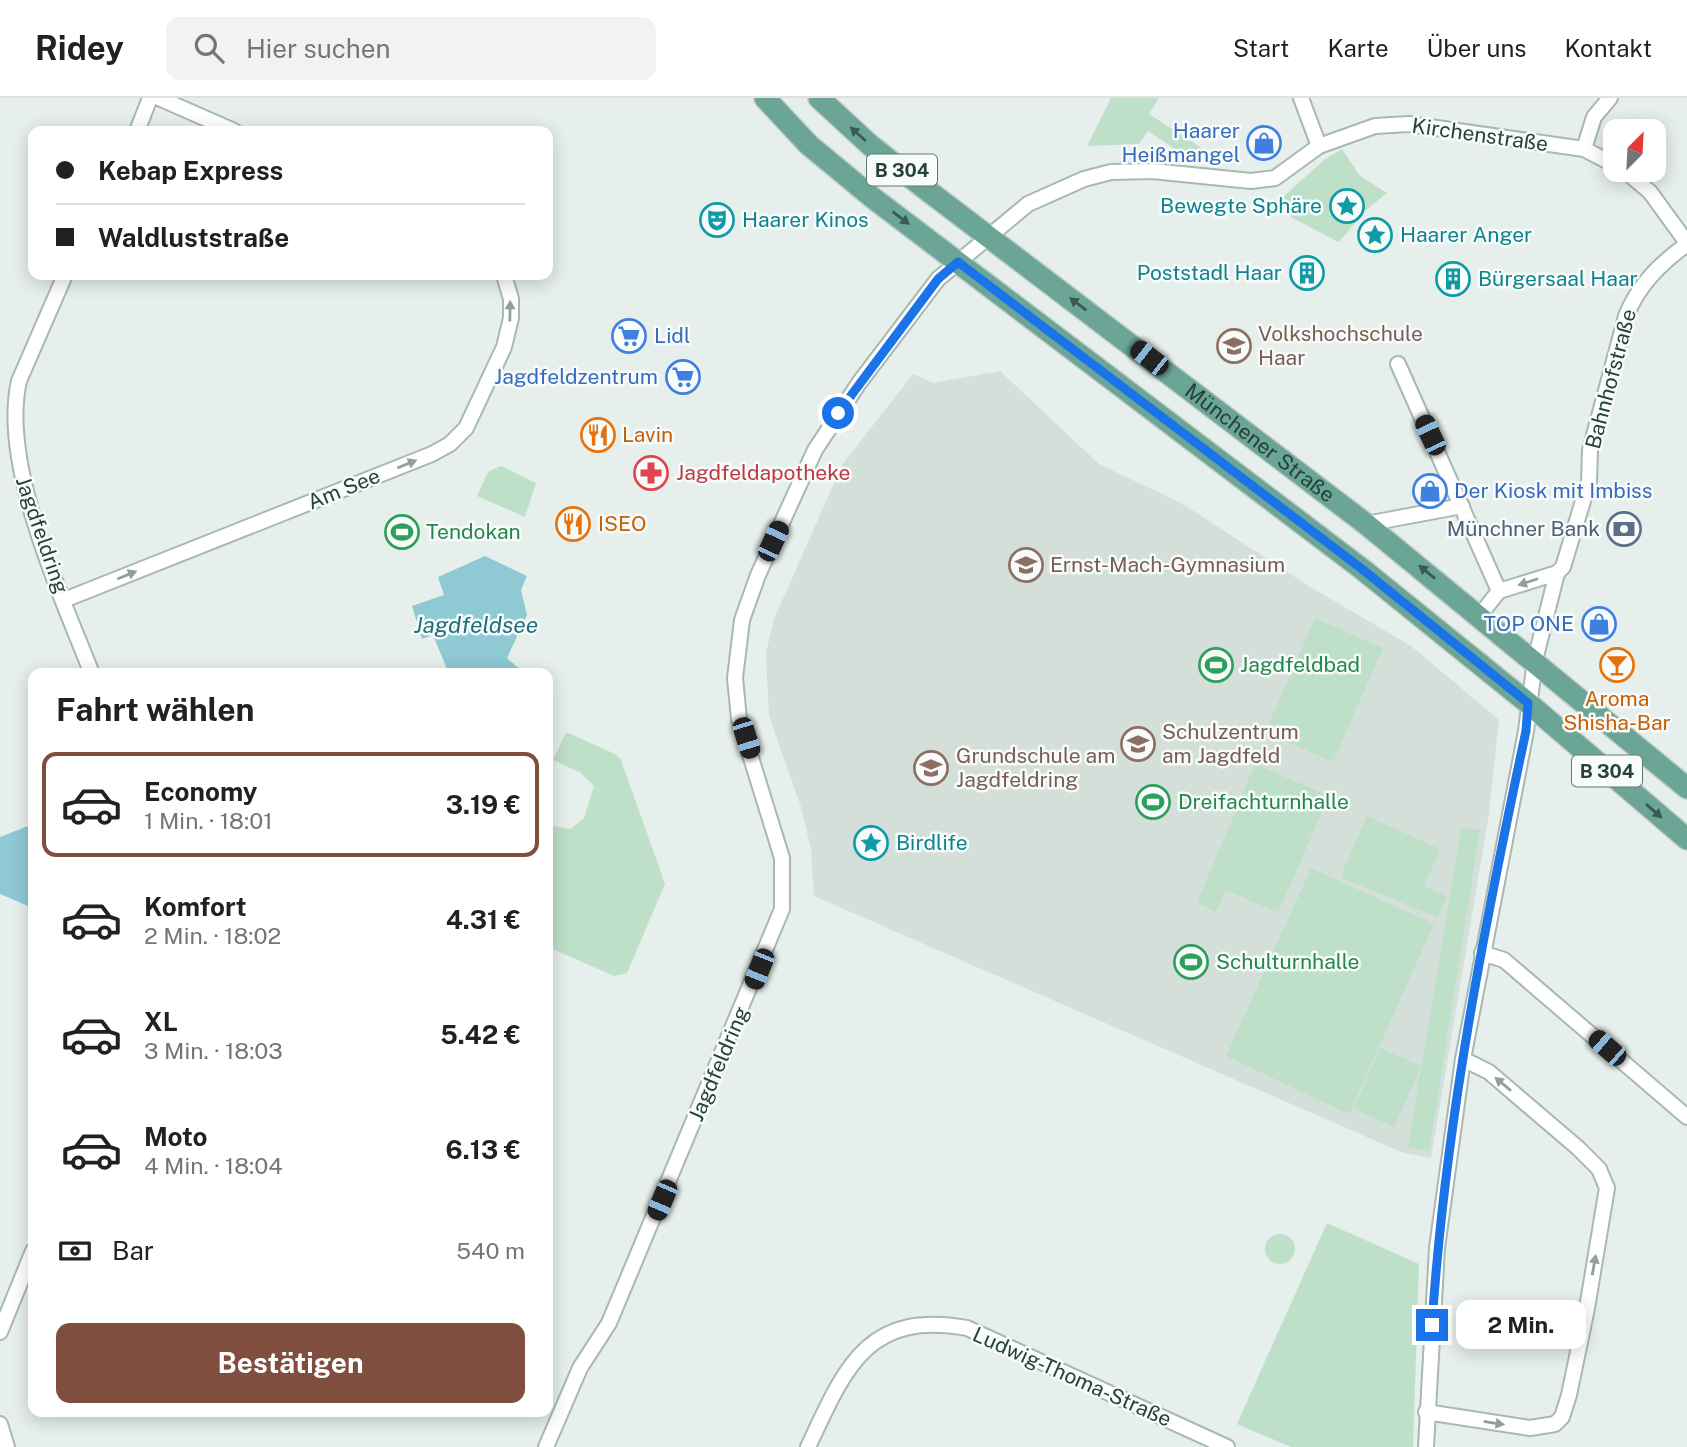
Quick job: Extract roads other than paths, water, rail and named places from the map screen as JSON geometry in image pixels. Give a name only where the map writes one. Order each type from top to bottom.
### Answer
[{"type":"main road","name":"Münchener Straße","points":[[765,98],[809,145],[958,262],[1362,569],[1528,703]]},
{"type":"main road","name":"Münchener Straße","points":[[819,98],[870,145],[1366,524],[1535,660]]},
{"type":"main road","name":"B 304","points":[[1535,660],[1687,788]]},
{"type":"main road","name":"B 304","points":[[1528,703],[1687,839]]},
{"type":"street","points":[[140,126],[150,98]]},
{"type":"street","points":[[159,98],[223,126]]},
{"type":"street","points":[[1301,98],[1319,146]]},
{"type":"street","points":[[1584,149],[1594,117],[1610,98]]},
{"type":"street","name":"Kirchenstraße","points":[[989,237],[1028,204],[1084,179],[1111,172],[1152,171],[1261,180],[1275,178],[1319,146],[1375,126],[1409,124],[1584,149],[1603,159]]},
{"type":"street","points":[[1638,182],[1650,192],[1687,244]]},
{"type":"street","name":"Jagdfeldring","points":[[546,1447],[580,1368],[614,1311],[782,909],[782,859],[739,719],[735,678],[738,638],[750,594],[825,433],[938,279],[989,237]]},
{"type":"street","name":"Bahnhofstraße","points":[[1426,1447],[1438,1238],[1462,1059],[1526,731],[1535,660],[1557,573],[1563,567],[1589,481],[1590,450],[1626,316],[1632,301],[1654,271],[1687,244]]},
{"type":"street","name":"Jagdfeldring","points":[[63,280],[19,381],[7,430],[26,502],[90,668]]},
{"type":"street","name":"Am See","points":[[64,600],[432,454],[450,444],[466,428],[509,332],[511,299],[505,280]]},
{"type":"street","points":[[1398,364],[1500,591]]},
{"type":"street","points":[[1366,524],[1462,506]]},
{"type":"street","points":[[1480,615],[1500,591],[1557,573]]},
{"type":"street","points":[[1482,953],[1504,960],[1687,1116]]},
{"type":"street","points":[[1426,1412],[1531,1428],[1555,1424],[1562,1417],[1587,1308],[1607,1188],[1600,1169],[1578,1148],[1489,1072],[1462,1059]]},
{"type":"street","points":[[0,1332],[28,1263]]},
{"type":"street","name":"Ludwig-Thoma-Straße","points":[[808,1447],[851,1364],[866,1349],[886,1333],[910,1325],[938,1322],[967,1328],[1227,1447]]},
{"type":"street","points":[[0,1424],[7,1447]]},
{"type":"water","name":"Jagdfeldsee","points":[[485,556],[527,576],[521,590],[527,615],[507,658],[518,668],[447,668],[433,635],[422,639],[412,606],[444,595],[438,577]]},
{"type":"water","points":[[28,826],[28,906],[0,894],[0,837]]},
{"type":"place","name":"Haarer Heißmangel","points":[[1264,143]]},
{"type":"place","name":"Bewegte Sphäre","points":[[1347,206]]},
{"type":"place","name":"Haarer Kinos","points":[[717,220]]},
{"type":"place","name":"Haarer Anger","points":[[1375,235]]},
{"type":"place","name":"Poststadl Haar","points":[[1307,273]]},
{"type":"place","name":"Bürgersaal Haar","points":[[1453,279]]},
{"type":"place","name":"Lidl","points":[[629,336]]},
{"type":"place","name":"Volkshochschule Haar","points":[[1234,346]]},
{"type":"place","name":"Jagdfeldzentrum","points":[[683,377]]},
{"type":"place","name":"Lavin","points":[[598,435]]},
{"type":"place","name":"Jagdfeldapotheke","points":[[651,473]]},
{"type":"place","name":"Der Kiosk mit Imbiss","points":[[1430,491]]},
{"type":"place","name":"ISEO","points":[[573,524]]},
{"type":"place","name":"Münchner Bank","points":[[1624,529]]},
{"type":"place","name":"Tendokan","points":[[402,532]]},
{"type":"place","name":"Ernst-Mach-Gymnasium","points":[[1026,565]]},
{"type":"place","name":"TOP ONE","points":[[1599,624]]},
{"type":"place","name":"Jagdfeldbad","points":[[1216,665]]},
{"type":"place","name":"Aroma Shisha-Bar","points":[[1617,665]]},
{"type":"place","name":"Schulzentrum am Jagdfeld","points":[[1138,744]]},
{"type":"place","name":"Grundschule am Jagdfeldring","points":[[931,768]]},
{"type":"place","name":"Dreifachturnhalle","points":[[1153,802]]},
{"type":"place","name":"Birdlife","points":[[871,843]]},
{"type":"place","name":"Schulturnhalle","points":[[1191,962]]}]
